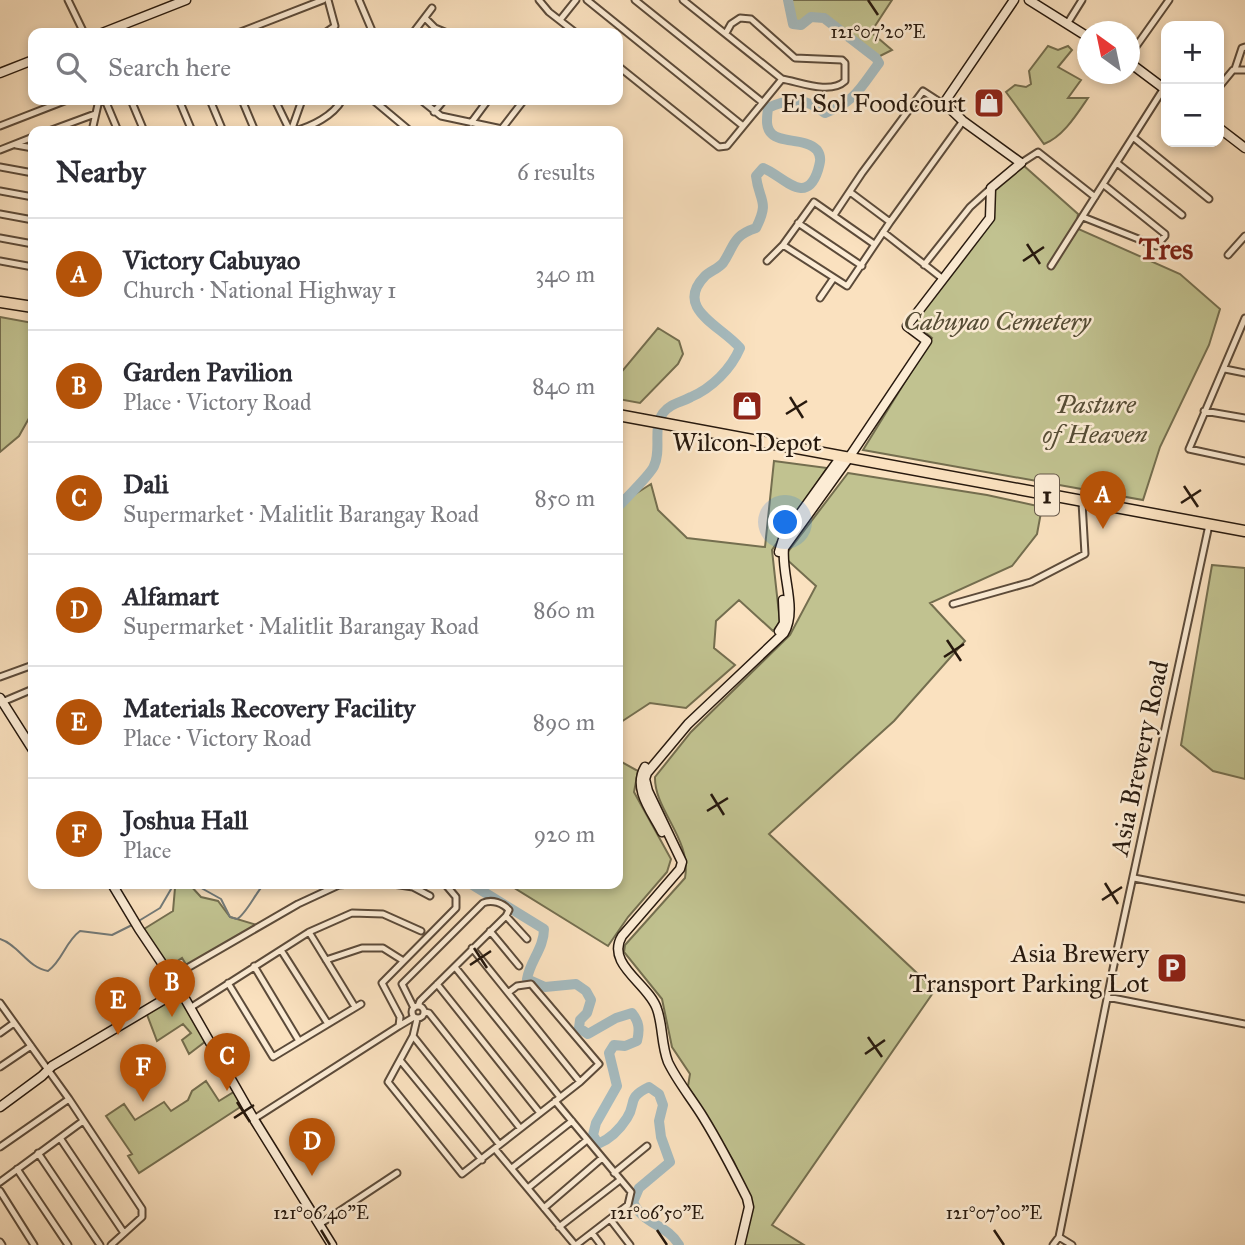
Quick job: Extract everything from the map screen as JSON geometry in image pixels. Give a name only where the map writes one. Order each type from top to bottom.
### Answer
[{"type":"highway","points":[[0,302],[28,306]]},
{"type":"highway","name":"1","points":[[623,416],[1245,531]]},
{"type":"street","points":[[68,0],[82,28]]},
{"type":"street","points":[[115,28],[186,0]]},
{"type":"street","points":[[256,28],[326,0],[335,26],[332,28]]},
{"type":"street","points":[[359,0],[370,28]]},
{"type":"street","points":[[539,0],[545,9],[570,28]]},
{"type":"street","points":[[560,20],[576,0]]},
{"type":"street","points":[[587,0],[622,28]]},
{"type":"street","points":[[635,0],[762,102]]},
{"type":"street","points":[[683,0],[782,79],[830,88],[845,81],[845,63],[842,61],[795,58],[751,19],[740,18],[731,24],[726,33]]},
{"type":"street","points":[[946,106],[944,99],[1014,0]]},
{"type":"street","points":[[1029,0],[1077,30]]},
{"type":"street","points":[[1067,24],[1082,0]]},
{"type":"street","points":[[1140,40],[1169,0]]},
{"type":"street","points":[[417,28],[432,8]]},
{"type":"street","points":[[425,18],[435,28]]},
{"type":"street","points":[[623,29],[743,126]]},
{"type":"street","points":[[1222,84],[1235,69],[1242,48],[1245,47]]},
{"type":"street","points":[[0,73],[28,62]]},
{"type":"street","points":[[1235,69],[1245,70]]},
{"type":"street","points":[[623,70],[719,147],[727,146],[782,79]]},
{"type":"street","points":[[1140,71],[1161,86]]},
{"type":"street","points":[[834,215],[923,91],[1021,163]]},
{"type":"street","points":[[1051,266],[1161,95]]},
{"type":"street","points":[[0,126],[54,105]]},
{"type":"street","points":[[93,126],[98,105]]},
{"type":"street","points":[[107,105],[116,126]]},
{"type":"street","points":[[133,105],[142,126]]},
{"type":"street","points":[[181,105],[190,126]]},
{"type":"street","points":[[212,105],[221,126]]},
{"type":"street","points":[[244,105],[254,126]]},
{"type":"street","points":[[278,105],[289,126]]},
{"type":"street","points":[[294,126],[300,105]]},
{"type":"street","points":[[311,126],[339,105]]},
{"type":"street","points":[[379,105],[404,126]]},
{"type":"street","points":[[426,105],[441,116],[484,126]]},
{"type":"street","points":[[434,112],[440,105]]},
{"type":"street","points":[[471,123],[484,105]]},
{"type":"street","points":[[504,126],[520,105]]},
{"type":"street","points":[[63,126],[95,114]]},
{"type":"street","points":[[783,245],[846,286],[963,121]]},
{"type":"street","points":[[1224,132],[1242,145],[1245,135]]},
{"type":"street","points":[[1133,137],[1209,199]]},
{"type":"street","points":[[0,150],[28,139]]},
{"type":"street","points":[[13,145],[28,147]]},
{"type":"street","points":[[924,265],[970,207],[1021,163],[1038,152],[1095,197]]},
{"type":"street","points":[[1117,163],[1182,215]]},
{"type":"street","points":[[0,167],[28,172]]},
{"type":"street","points":[[1083,217],[1156,246],[1165,236],[1104,185]]},
{"type":"street","points":[[740,1245],[749,1207],[747,1198],[715,1136],[669,1064],[662,1041],[658,1010],[621,962],[617,950],[622,936],[680,870],[680,855],[648,791],[645,779],[647,773],[688,724],[784,633],[790,614],[783,561],[784,548],[927,341],[907,326],[990,218],[991,188]]},
{"type":"street","points":[[0,191],[28,196]]},
{"type":"street","points":[[849,192],[890,222]]},
{"type":"street","points":[[767,261],[783,245],[814,202],[874,244]]},
{"type":"street","points":[[0,214],[28,219]]},
{"type":"street","points":[[798,223],[862,266]]},
{"type":"street","points":[[883,232],[943,279]]},
{"type":"street","points":[[1228,255],[1245,236]]},
{"type":"street","points":[[0,238],[28,243]]},
{"type":"street","points":[[0,261],[28,266]]},
{"type":"street","points":[[820,298],[834,279]]},
{"type":"street","points":[[1245,318],[1189,449],[1245,461]]},
{"type":"street","points":[[1224,369],[1245,373]]},
{"type":"street","points":[[1204,411],[1245,418]]},
{"type":"street","points":[[953,604],[1031,582],[1085,554],[1082,502]]},
{"type":"street","name":"Asia Brewery Road","points":[[1053,1245],[1059,1237],[1107,997],[1209,525]]},
{"type":"street","points":[[0,677],[28,666]]},
{"type":"street","points":[[28,691],[1,701],[28,742]]},
{"type":"street","points":[[1134,878],[1245,899]]},
{"type":"street","points":[[115,889],[180,990],[254,1119],[332,1245]]},
{"type":"street","points":[[170,978],[329,889]]},
{"type":"street","points":[[419,889],[430,896]]},
{"type":"street","points":[[399,1026],[400,1017],[382,983],[456,908],[456,897],[449,889]]},
{"type":"street","points":[[415,1012],[402,984],[483,902],[492,900],[506,907],[509,910],[506,916],[419,1001],[413,1036],[388,1082],[462,1174],[598,1067],[597,1061],[531,985],[517,986],[509,992]]},
{"type":"street","points":[[190,1008],[309,932],[352,913],[383,914],[421,931]]},
{"type":"street","points":[[506,916],[527,940]]},
{"type":"street","points":[[490,931],[519,966]]},
{"type":"street","points":[[309,932],[355,1007]]},
{"type":"street","points":[[326,960],[362,948],[383,948],[402,960]]},
{"type":"street","points":[[472,948],[580,1082]]},
{"type":"street","points":[[281,950],[328,1024]]},
{"type":"street","points":[[254,967],[299,1041]]},
{"type":"street","points":[[413,1036],[512,1168],[576,1245],[628,1205],[631,1192],[572,1121],[558,1099],[455,967]]},
{"type":"street","points":[[228,983],[273,1057],[361,1004]]},
{"type":"street","points":[[438,984],[540,1113]]},
{"type":"street","points":[[0,1108],[47,1073],[57,1069],[61,1062],[180,990]]},
{"type":"street","points":[[1107,997],[1245,1024]]},
{"type":"street","points":[[0,1003],[47,1073],[69,1099],[142,1209],[143,1214],[111,1245]]},
{"type":"street","points":[[400,1017],[423,1008],[429,1013],[520,1128]]},
{"type":"street","points":[[254,1119],[399,1026],[415,1012]]},
{"type":"street","points":[[0,1033],[14,1023]]},
{"type":"street","points":[[0,1067],[30,1046]]},
{"type":"street","points":[[400,1060],[482,1160]]},
{"type":"street","points":[[0,1147],[69,1099]]},
{"type":"street","points":[[0,1182],[83,1121]]},
{"type":"street","points":[[512,1168],[572,1121]]},
{"type":"street","points":[[60,1138],[124,1233]]},
{"type":"street","points":[[528,1188],[587,1140]]},
{"type":"street","points":[[614,1173],[647,1146]]},
{"type":"street","points":[[38,1153],[100,1245]]},
{"type":"street","points":[[544,1208],[602,1158]]},
{"type":"street","points":[[17,1169],[68,1245]]},
{"type":"street","points":[[320,1224],[397,1173]]},
{"type":"street","points":[[559,1227],[620,1180]]},
{"type":"street","points":[[0,1191],[33,1244]]},
{"type":"street","points":[[610,1219],[629,1245]]},
{"type":"street","points":[[592,1233],[600,1245]]},
{"type":"street","points":[[1059,1237],[1072,1245]]},
{"type":"green space","points":[[788,0],[892,0],[871,32],[892,50],[876,58],[824,18],[811,17],[801,25],[793,24]]},
{"type":"green space","points":[[1048,46],[1058,50],[1068,46],[1072,50],[1058,67],[1077,78],[1078,84],[1068,98],[1088,98],[1063,131],[1044,144],[1006,92],[1015,85],[1026,87],[1031,84],[1029,71]]},
{"type":"green space","points":[[1023,165],[1078,214],[1076,228],[1180,274],[1220,309],[1209,345],[1160,447],[1143,500],[863,450],[932,338],[913,322],[994,217],[994,190]]},
{"type":"green space","points":[[0,317],[28,322],[28,420],[19,436],[0,452]]},
{"type":"green space","points":[[658,328],[679,341],[683,354],[678,364],[640,403],[623,400],[623,370]]},
{"type":"green space","points":[[774,461],[827,468],[772,550],[780,623],[773,631],[739,600],[716,621],[714,648],[735,665],[686,708],[650,703],[623,721],[623,502],[651,484],[658,510],[687,538],[765,547]]},
{"type":"green space","points":[[848,473],[987,495],[1042,507],[1037,534],[1012,566],[930,603],[965,641],[894,721],[769,834],[935,990],[772,1225],[804,1245],[741,1245],[750,1198],[734,1162],[688,1086],[690,1074],[672,1047],[662,999],[624,952],[625,945],[685,878],[683,850],[660,801],[655,777],[691,732],[790,635],[816,586],[784,557]]},
{"type":"green space","points":[[1212,565],[1245,568],[1245,779],[1213,771],[1181,745]]},
{"type":"green space","points":[[623,763],[638,771],[634,792],[671,859],[667,872],[628,917],[608,946],[516,889],[623,889]]},
{"type":"green space","points":[[175,889],[194,889],[201,897],[218,901],[230,917],[257,925],[187,966],[182,958],[167,968],[144,929],[173,911]]},
{"type":"green space","points":[[178,993],[206,1041],[189,1054],[182,1040],[191,1033],[183,1024],[157,1041],[146,1012]]},
{"type":"green space","points":[[206,1081],[219,1101],[237,1090],[245,1104],[139,1173],[128,1156],[132,1154],[106,1116],[124,1104],[135,1120],[164,1102],[171,1111],[188,1100],[192,1091]]},
{"type":"waterway","points":[[623,502],[654,466],[658,426],[663,413],[672,405],[699,393],[713,383],[732,363],[740,348],[704,316],[694,298],[705,276],[723,263],[738,238],[756,228],[763,206],[756,176],[763,168],[800,188],[807,187],[818,170],[820,158],[812,146],[781,139],[770,132],[767,122],[768,108],[784,102],[798,101],[811,104],[825,113],[835,109],[851,99],[879,63],[824,18],[811,17],[801,25],[793,24],[788,0]]},
{"type":"waterway","points":[[137,922],[160,908],[171,889]]},
{"type":"waterway","points":[[203,889],[221,899],[230,917],[237,919],[261,889]]},
{"type":"waterway","points":[[479,889],[544,929],[542,942],[527,979],[545,987],[576,984],[586,991],[591,1000],[587,1013],[580,1020],[579,1028],[588,1034],[616,1018],[632,1013],[634,1016],[638,1026],[637,1041],[625,1046],[614,1045],[609,1053],[617,1086],[596,1123],[593,1135],[598,1144],[614,1133],[630,1113],[637,1094],[649,1087],[659,1094],[663,1105],[659,1121],[661,1137],[670,1162],[639,1188],[633,1202],[637,1210],[668,1233],[679,1245]]},
{"type":"waterway","points":[[0,939],[13,946],[35,966],[48,971],[80,931],[112,935],[132,925]]},
{"type":"place","name":"El Sol Foodcourt","points":[[989,103]]},
{"type":"place","name":"Wilcon Depot","points":[[747,406]]},
{"type":"place","name":"Victory Cabuyao","points":[[1103,529]]},
{"type":"place","name":"Asia Brewery Transport Parking Lot","points":[[1172,968]]},
{"type":"place","name":"Garden Pavilion","points":[[172,1017]]},
{"type":"place","name":"Materials Recovery Facility","points":[[118,1035]]},
{"type":"place","name":"Dali","points":[[227,1091]]},
{"type":"place","name":"Joshua Hall","points":[[143,1102]]},
{"type":"place","name":"Alfamart","points":[[312,1176]]},
{"type":"district","name":"Tres","points":[[1166,249]]},
{"type":"park label","name":"Cabuyao Cemetery","points":[[997,321]]},
{"type":"park label","name":"Pasture of Heaven","points":[[1095,419]]}]
